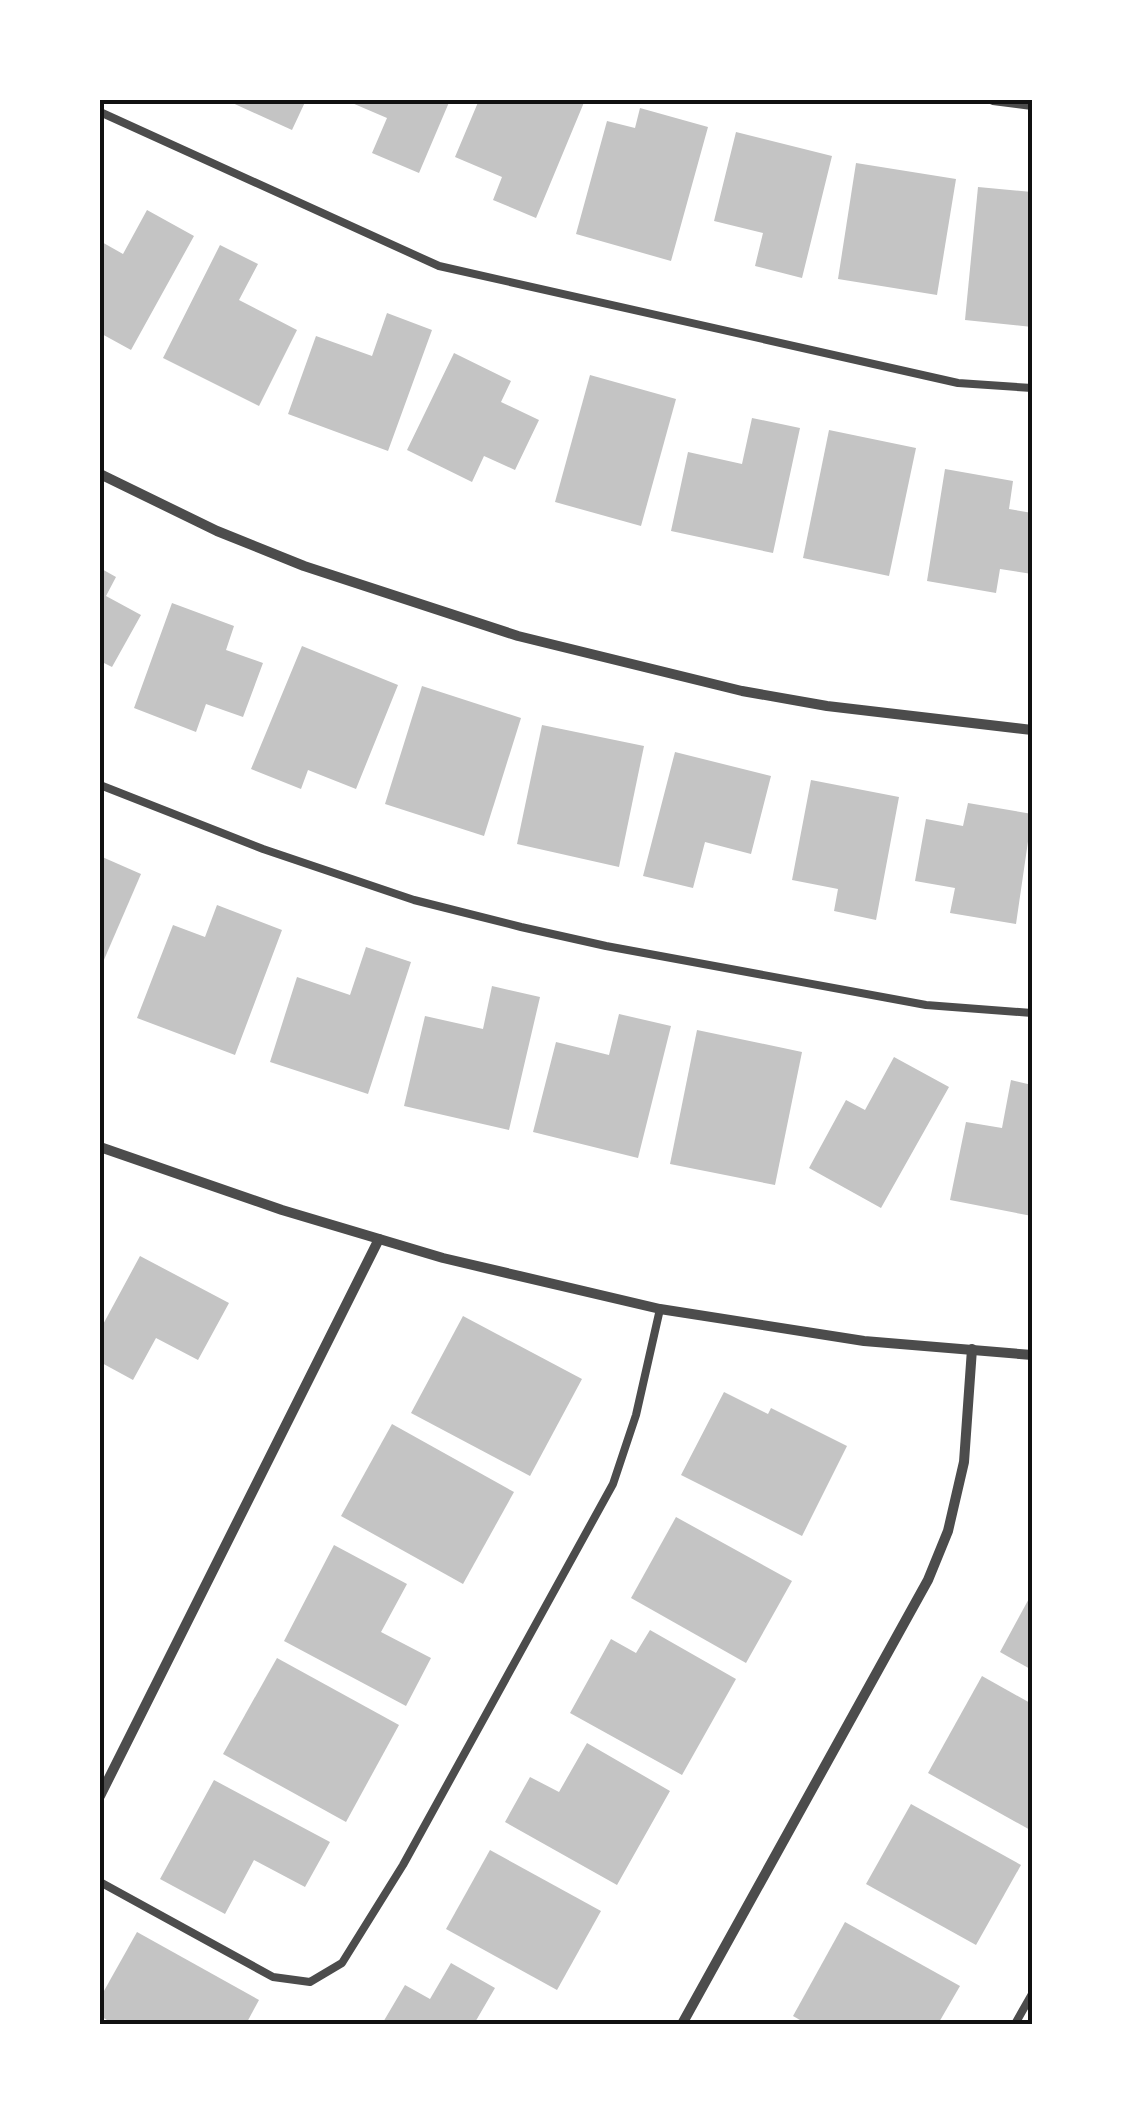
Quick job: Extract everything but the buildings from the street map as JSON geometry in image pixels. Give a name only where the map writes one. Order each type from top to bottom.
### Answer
[{"type":"street","points":[[993,100],[1032,105]]},
{"type":"street","points":[[100,474],[217,531],[304,566],[518,636],[742,690],[827,706],[1032,730]]},
{"type":"street","points":[[100,1147],[282,1210],[443,1258],[660,1309],[864,1341],[1032,1355]]},
{"type":"street","points":[[100,1796],[379,1238]]},
{"type":"street","points":[[682,2024],[928,1580],[948,1530],[964,1462],[972,1349]]},
{"type":"lane","points":[[100,112],[439,266],[958,384],[1032,388]]},
{"type":"lane","points":[[100,785],[262,849],[414,900],[521,927],[926,1005],[1032,1013]]},
{"type":"lane","points":[[100,1882],[272,1976],[310,1982],[342,1963],[403,1865],[613,1484],[636,1415],[660,1309]]},
{"type":"lane","points":[[1014,2024],[1032,1994]]}]
